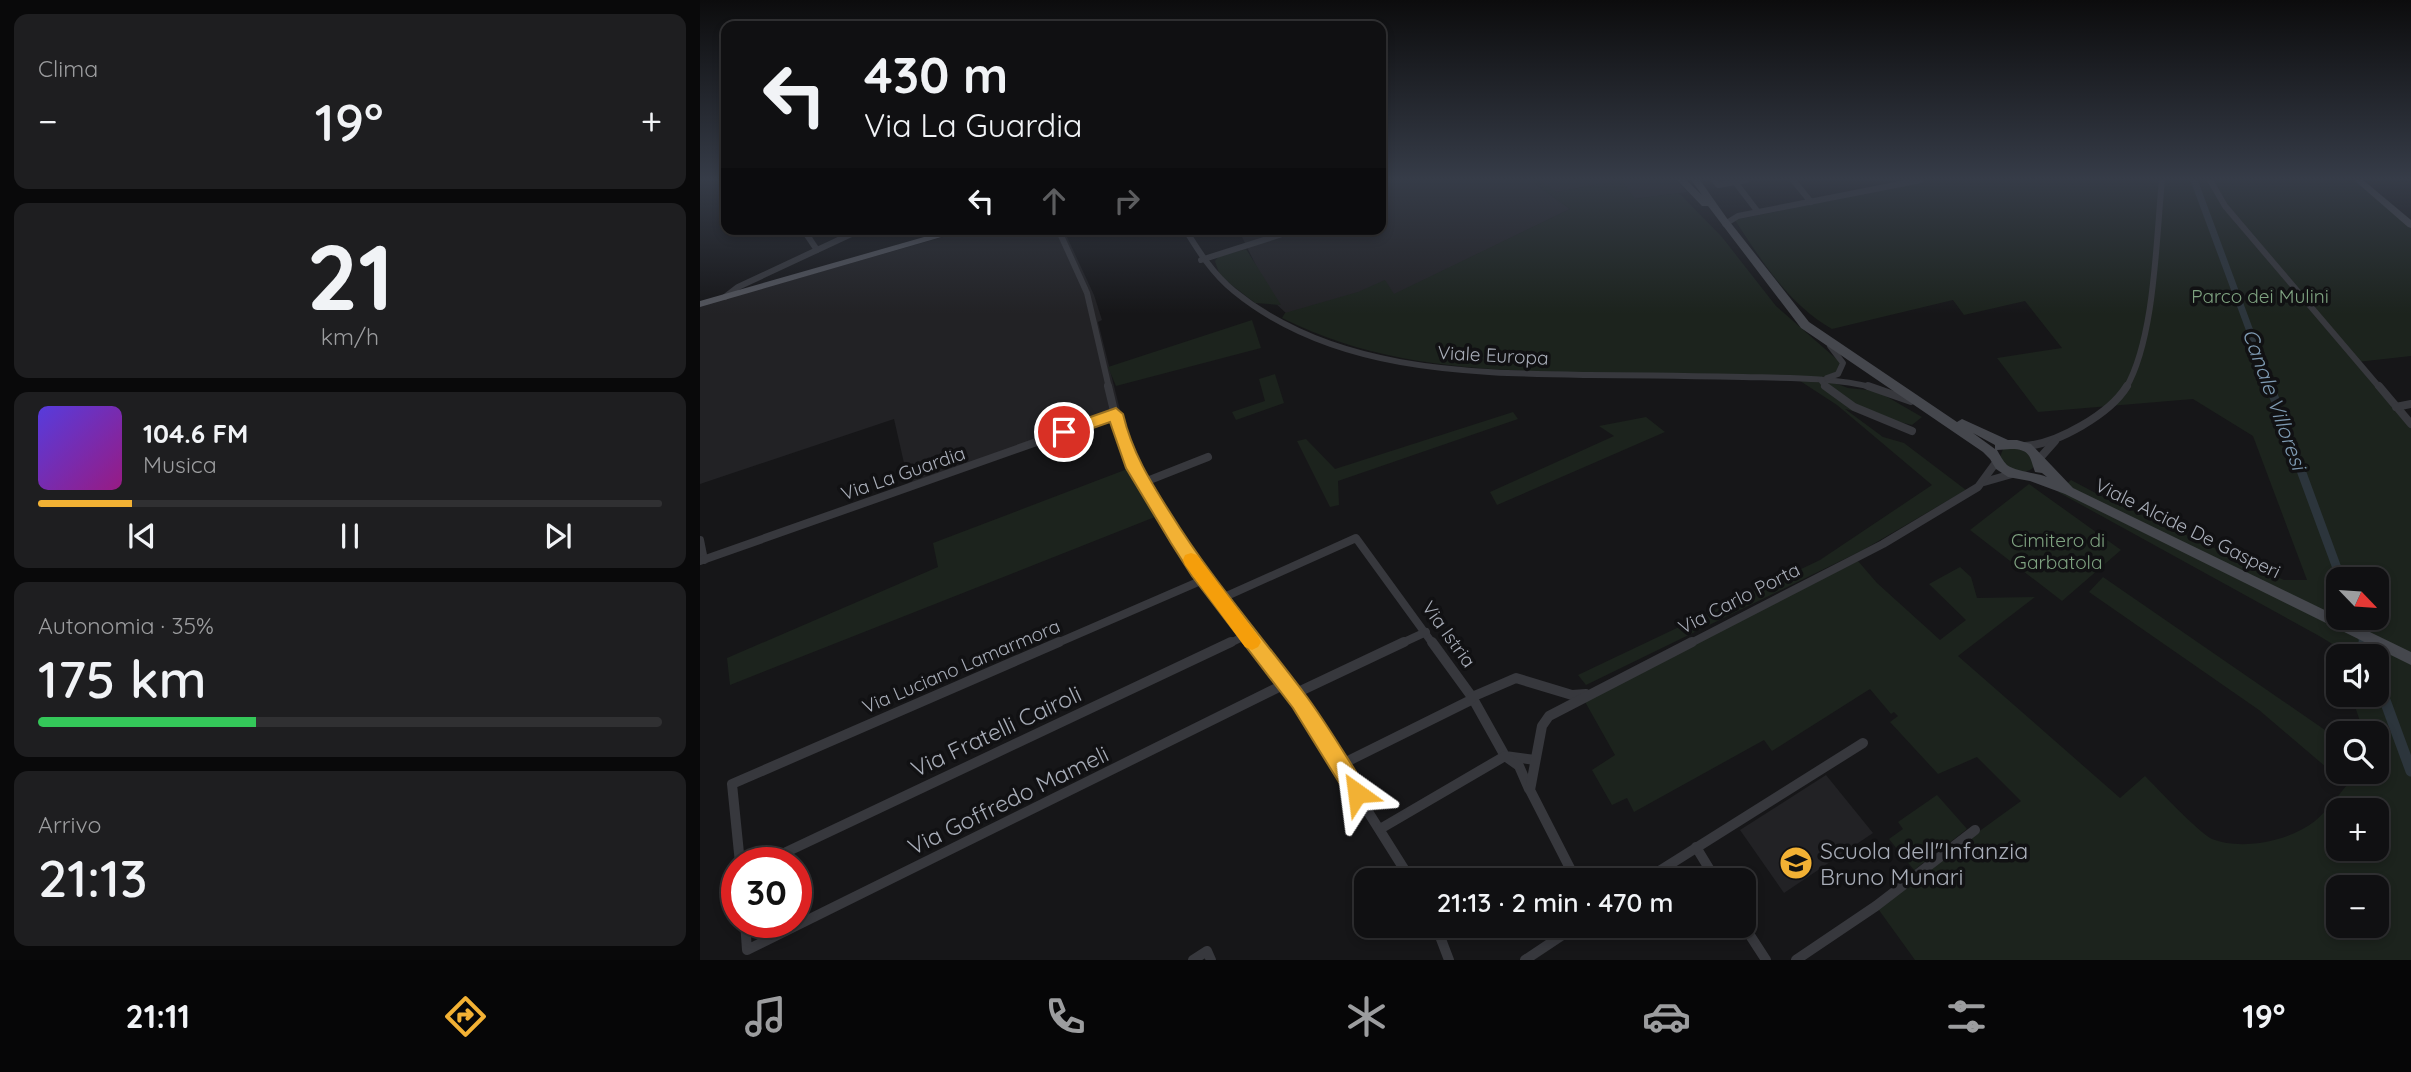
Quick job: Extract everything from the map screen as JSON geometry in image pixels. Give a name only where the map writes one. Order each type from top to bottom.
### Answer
[{"type":"main road","points":[[700,304],[943,235]]},
{"type":"street","points":[[1727,225],[1805,326],[1927,408],[1996,458],[2012,474]]},
{"type":"street","points":[[1793,311],[1887,378],[1956,421],[2006,444],[2025,446],[2057,438],[2080,427],[2114,401],[2135,372],[2145,339],[2157,225]]},
{"type":"street","points":[[2241,225],[2411,424]]},
{"type":"street","points":[[807,235],[817,250]]},
{"type":"street","points":[[725,297],[738,287],[849,235]]},
{"type":"street","points":[[1061,235],[1087,293],[1121,436],[1142,482],[1205,579],[1293,694],[1404,868]]},
{"type":"street","name":"Viale Europa","points":[[1188,235],[1201,260],[1235,292],[1278,320],[1320,339],[1395,361],[1481,372],[1846,382],[1873,387],[1927,408]]},
{"type":"street","points":[[1201,260],[1279,235]]},
{"type":"street","points":[[1823,339],[1843,363],[1838,374],[1821,380],[1822,384],[1854,407],[1912,430]]},
{"type":"street","points":[[2396,407],[2411,404]]},
{"type":"street","name":"Via La Guardia","points":[[702,560],[1116,414]]},
{"type":"street","points":[[2031,475],[2038,471],[2039,461],[2057,438]]},
{"type":"street","points":[[1984,482],[2000,447],[2006,444]]},
{"type":"street","points":[[2025,446],[2039,461]]},
{"type":"street","points":[[1142,482],[1208,457]]},
{"type":"street","name":"Viale Alcide De Gasperi","points":[[2039,461],[2069,491],[2411,660]]},
{"type":"street","points":[[1984,482],[2012,474],[2031,475],[2069,491]]},
{"type":"street","name":"Via Carlo Porta","points":[[1530,790],[1544,720],[1558,709],[1882,544],[1984,482]]},
{"type":"street","name":"Via Istria","points":[[1220,599],[1356,538],[1472,697],[1505,756],[1519,766],[1530,790]]},
{"type":"street","points":[[700,540],[702,560]]},
{"type":"street","name":"Via Luciano Lamarmora","points":[[738,847],[732,784],[1205,579]]},
{"type":"street","points":[[1293,694],[1426,632]]},
{"type":"street","name":"Via Fratelli Cairoli","points":[[797,847],[1247,635]]},
{"type":"street","points":[[1340,765],[1469,701],[1472,697],[1516,678],[1572,695],[1588,694]]},
{"type":"street","name":"Via Goffredo Mameli","points":[[812,918],[1285,684]]},
{"type":"street","points":[[1664,868],[1863,743]]},
{"type":"street","points":[[1380,829],[1505,756],[1535,760]]},
{"type":"street","points":[[1530,790],[1570,868]]},
{"type":"street","points":[[1796,960],[1876,906],[1975,830]]},
{"type":"street","points":[[1696,847],[1709,868]]},
{"type":"street","name":"Via Goffredo Mameli","points":[[746,938],[747,950],[771,938]]},
{"type":"street","points":[[1441,938],[1449,960]]},
{"type":"street","points":[[1525,960],[1558,938]]},
{"type":"street","points":[[1752,938],[1766,960]]},
{"type":"street","points":[[1193,960],[1208,951],[1211,960]]},
{"type":"shaded area","points":[[1386,225],[1538,225],[1394,295],[1357,294],[1287,314],[1274,302],[1242,237],[1386,235]]},
{"type":"shaded area","points":[[950,235],[1062,235],[1067,237],[1094,295],[1102,320],[1098,322],[1120,410],[909,485],[894,419],[700,484],[700,306]]},
{"type":"shaded area","name":"Scuola dell\"Infanzia Bruno Munari","points":[[1826,775],[1873,833],[1784,893],[1740,830]]},
{"type":"green space","points":[[1537,225],[1710,225],[1776,306],[1840,362],[1836,372],[1821,378],[1848,388],[1877,391],[1922,417],[1912,425],[1845,409],[1883,437],[1904,443],[1966,490],[1863,550],[1586,685],[1578,675],[1820,560],[1932,485],[1837,405],[1794,377],[1551,372],[1433,363],[1357,347],[1320,335],[1282,318],[1285,313],[1358,292],[1385,280],[1394,294]]},
{"type":"green space","name":"Parco dei Mulini","points":[[1738,225],[2407,225],[2411,228],[2411,356],[2357,362],[2411,427],[2411,960],[1915,960],[1876,906],[2021,801],[1977,757],[1938,774],[1890,722],[1898,716],[1894,712],[1891,714],[1870,689],[1772,751],[1764,740],[1634,812],[1627,798],[1612,805],[1592,770],[1615,755],[1584,700],[1858,561],[1877,583],[1940,640],[1966,620],[1929,584],[1960,567],[1971,577],[1977,598],[2035,597],[1958,656],[2120,798],[2145,776],[2206,835],[2212,839],[2237,844],[2265,842],[2293,834],[2315,821],[2326,810],[2326,861],[2389,861],[2389,798],[2337,798],[2346,784],[2389,784],[2389,721],[2360,721],[2355,707],[2389,707],[2389,644],[2332,644],[2058,492],[2071,480],[2284,580],[2307,580],[2253,436],[2193,399],[2038,412],[1997,358],[2062,348],[2025,301],[1964,315],[1953,300],[1832,329],[1802,307],[1777,281]]},
{"type":"green space","points":[[1246,249],[1281,305],[1255,303],[1220,276],[1215,261],[1218,257]]},
{"type":"green space","points":[[1252,320],[1261,348],[1116,386],[1108,367]]},
{"type":"green space","points":[[1275,374],[1284,403],[1236,420],[1232,412],[1265,401],[1259,379]]},
{"type":"green space","points":[[1513,412],[1518,419],[1338,481],[1339,505],[1330,507],[1297,441],[1306,439],[1335,469]]},
{"type":"green space","points":[[1646,417],[1665,432],[1497,505],[1490,492],[1614,436],[1599,426]]},
{"type":"green space","points":[[2013,447],[2029,453],[2035,464],[2030,470],[2010,469],[2000,457],[2003,449]]},
{"type":"green space","points":[[1130,468],[1160,515],[730,685],[727,658],[938,567],[933,543]]},
{"type":"green space","name":"Cimitero di Garbatola","points":[[2029,484],[2121,550],[2062,601],[1970,530]]},
{"type":"green space","name":"Parco dei Mulini","points":[[2103,577],[2325,730],[2326,767],[2259,710],[2089,592]]},
{"type":"green space","points":[[1937,795],[1967,829],[1914,870],[1889,839],[1903,829],[1898,822]]},
{"type":"waterway","name":"Canale Villoresi","points":[[2211,225],[2271,388]]},
{"type":"waterway","name":"Canale Villoresi","points":[[2270,386],[2337,567]]},
{"type":"waterway","name":"Canale Villoresi","points":[[2360,630],[2365,644]]},
{"type":"waterway","name":"Canale Villoresi","points":[[2387,707],[2411,771]]},
{"type":"slow traffic","points":[[1191,560],[1252,642]]},
{"type":"place","name":"Scuola dell\"Infanzia Bruno Munari","points":[[1796,863]]},
{"type":"route","points":[[1064,432],[1116,414],[1121,436],[1134,468],[1177,538],[1198,570],[1299,702],[1357,793]]}]
